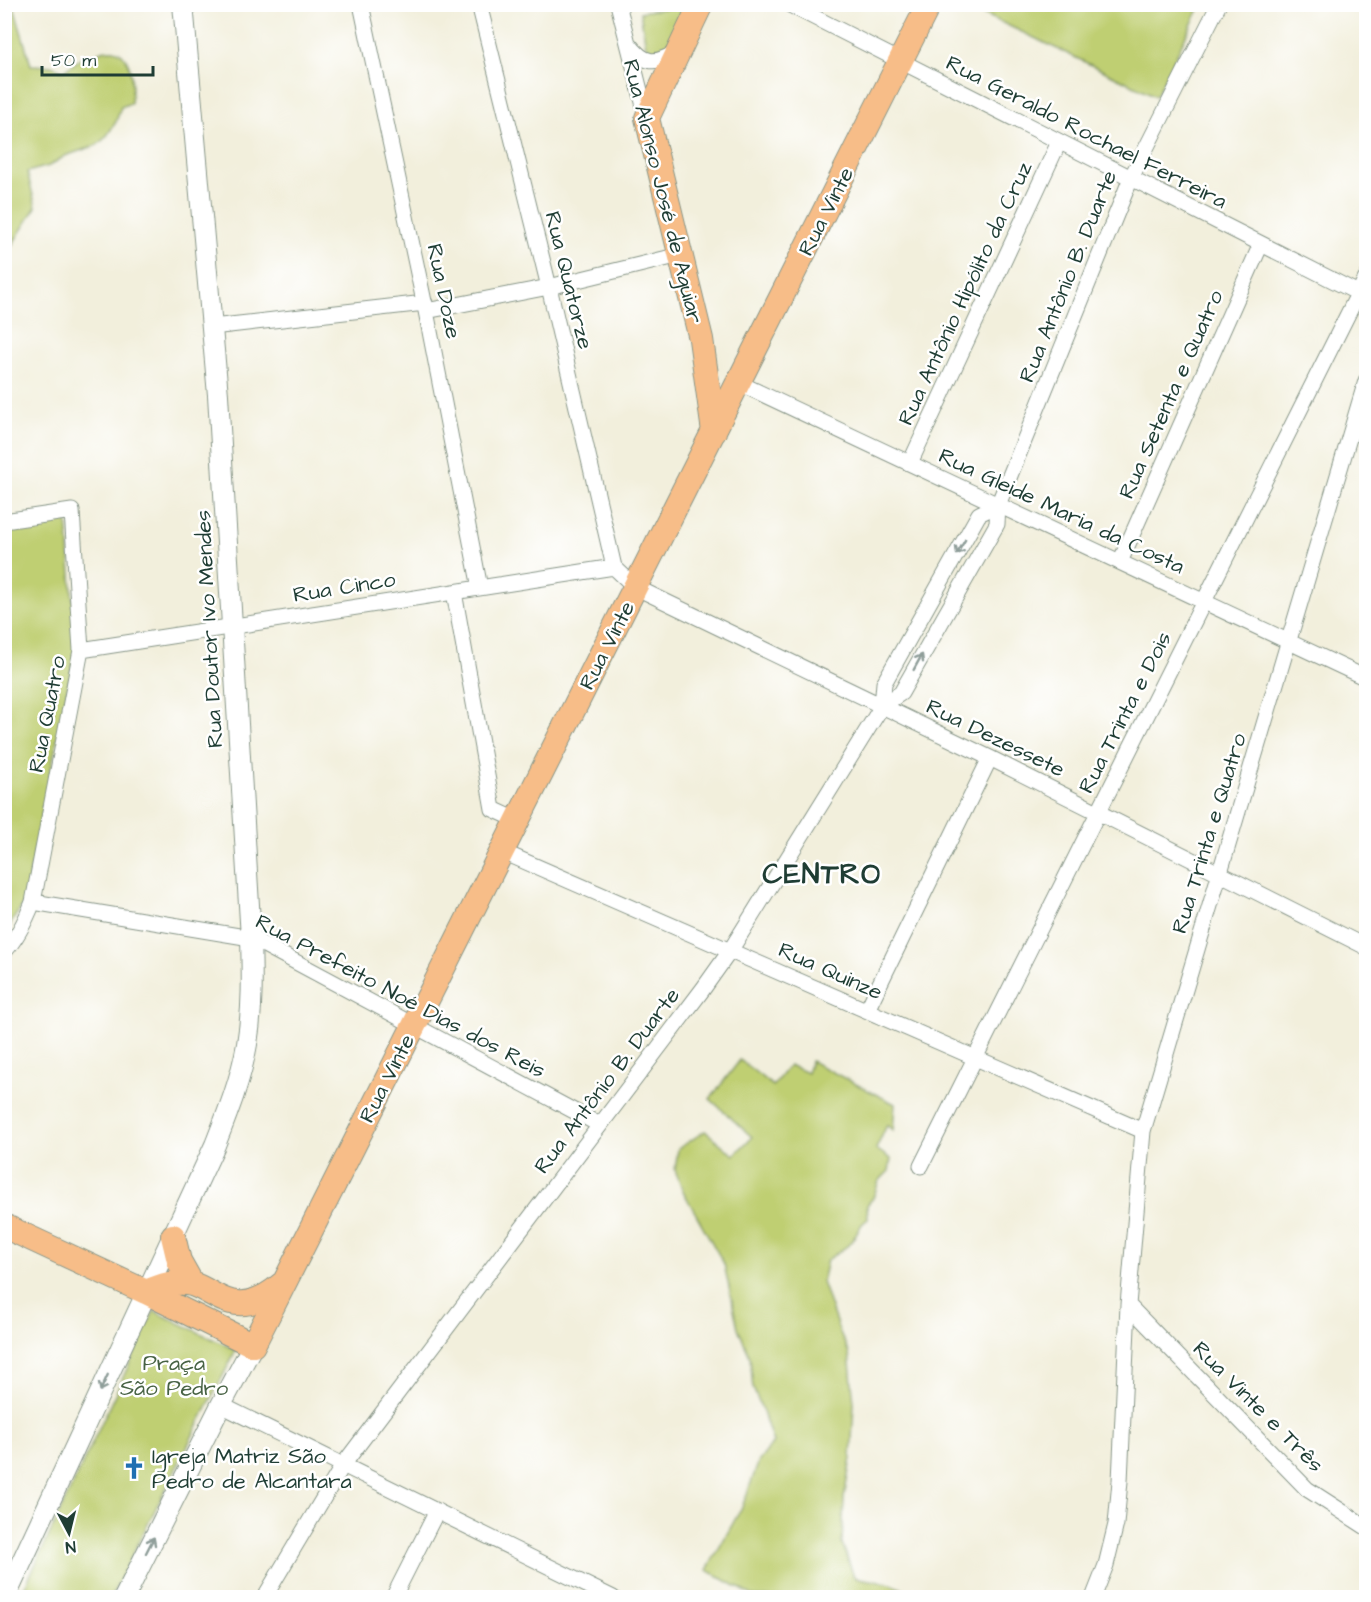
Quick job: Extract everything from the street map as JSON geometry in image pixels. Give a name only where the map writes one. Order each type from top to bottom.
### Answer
[{"type":"main road","points":[[647,118],[701,4]]},
{"type":"main road","name":"Rua Vinte","points":[[253,1345],[929,4]]},
{"type":"main road","name":"Rua Alonso José de Aguiar","points":[[647,118],[701,339]]},
{"type":"main road","points":[[701,339],[717,364],[739,383]]},
{"type":"main road","points":[[701,339],[714,432]]},
{"type":"main road","points":[[4,1226],[253,1345]]},
{"type":"main road","points":[[172,1236],[179,1261],[245,1322],[253,1345]]},
{"type":"main road","points":[[146,1292],[168,1284],[180,1283],[245,1303],[259,1300],[282,1284]]},
{"type":"main road","points":[[200,1319],[212,1293]]},
{"type":"street","name":"Rua Doutor Ivo Mendes","points":[[146,1292],[215,1145],[235,1095],[248,1033],[253,991],[218,395],[183,4]]},
{"type":"street","name":"Rua Doze","points":[[361,4],[425,307],[480,588]]},
{"type":"street","name":"Rua Quatorze","points":[[479,4],[549,287],[614,567]]},
{"type":"street","name":"Rua Alonso José de Aguiar","points":[[618,4],[647,118]]},
{"type":"street","name":"Rua Antônio B. Duarte","points":[[264,1598],[343,1465],[730,951],[882,706],[884,683],[979,514],[998,505],[1131,178],[1219,4]]},
{"type":"street","name":"Rua Geraldo Rochael Ferreira","points":[[794,6],[1363,295]]},
{"type":"street","name":"Rua Alonso José de Aguiar","points":[[628,42],[638,55],[654,62],[677,52]]},
{"type":"street","name":"Rua Antônio Hipólito da Cruz","points":[[910,463],[1059,142]]},
{"type":"street","name":"Rua Setenta e Quatro","points":[[1120,562],[1261,244]]},
{"type":"street","points":[[212,327],[425,307],[549,287],[680,255]]},
{"type":"street","name":"Rua Trinta e Dois","points":[[921,1166],[1204,602],[1363,295],[1366,278]]},
{"type":"street","name":"Rua Trinta e Quatro","points":[[1093,1598],[1106,1565],[1116,1524],[1128,1305],[1143,1131],[1366,381]]},
{"type":"street","name":"Rua Gleide Maria da Costa","points":[[739,383],[1366,678]]},
{"type":"street","name":"Rua Quatro","points":[[4,521],[72,512],[81,650],[33,902],[18,935],[4,952]]},
{"type":"street","name":"Rua Dezessete","points":[[614,567],[635,587],[990,758],[1366,947]]},
{"type":"street","name":"Rua Cinco","points":[[81,650],[614,567]]},
{"type":"street","points":[[454,592],[493,809],[518,820]]},
{"type":"street","points":[[867,1010],[990,758]]},
{"type":"street","name":"Rua Quinze","points":[[501,851],[1143,1131]]},
{"type":"street","name":"Rua Prefeito Noé Dias dos Reis","points":[[33,902],[251,938],[600,1125]]},
{"type":"street","points":[[5,1598],[146,1292]]},
{"type":"street","name":"Rua Vinte e Três","points":[[1128,1305],[1307,1489],[1366,1527]]},
{"type":"street","points":[[124,1598],[253,1345]]},
{"type":"street","points":[[221,1405],[613,1598]]},
{"type":"street","points":[[393,1598],[437,1511]]},
{"type":"green space","points":[[13,4],[31,65],[52,66],[64,71],[80,59],[91,59],[102,51],[116,50],[127,60],[130,68],[132,95],[131,103],[121,107],[116,122],[106,137],[97,145],[65,156],[49,166],[27,172],[36,207],[5,256],[4,5]]},
{"type":"green space","points":[[1201,4],[1156,96],[965,5]]},
{"type":"green space","points":[[684,6],[664,55],[648,57],[640,12]]},
{"type":"green space","points":[[67,518],[76,647],[24,903],[5,932],[5,523]]},
{"type":"green space","points":[[740,1060],[773,1086],[789,1065],[807,1073],[811,1061],[895,1104],[893,1131],[887,1125],[876,1149],[891,1159],[889,1171],[879,1181],[873,1198],[867,1205],[868,1219],[862,1224],[850,1244],[827,1260],[822,1282],[849,1353],[854,1403],[851,1458],[844,1498],[842,1543],[854,1577],[891,1584],[921,1597],[755,1597],[707,1570],[742,1507],[759,1461],[773,1443],[753,1388],[750,1357],[738,1328],[724,1264],[683,1191],[675,1170],[678,1149],[705,1131],[734,1155],[752,1137],[710,1099]]},
{"type":"green space","name":"Praça São Pedro","points":[[154,1311],[236,1350],[111,1597],[20,1597]]},
{"type":"place","name":"Igreja Matriz São Pedro de Alcantara","points":[[134,1468]]},
{"type":"district","name":"CENTRO","points":[[822,873]]}]
